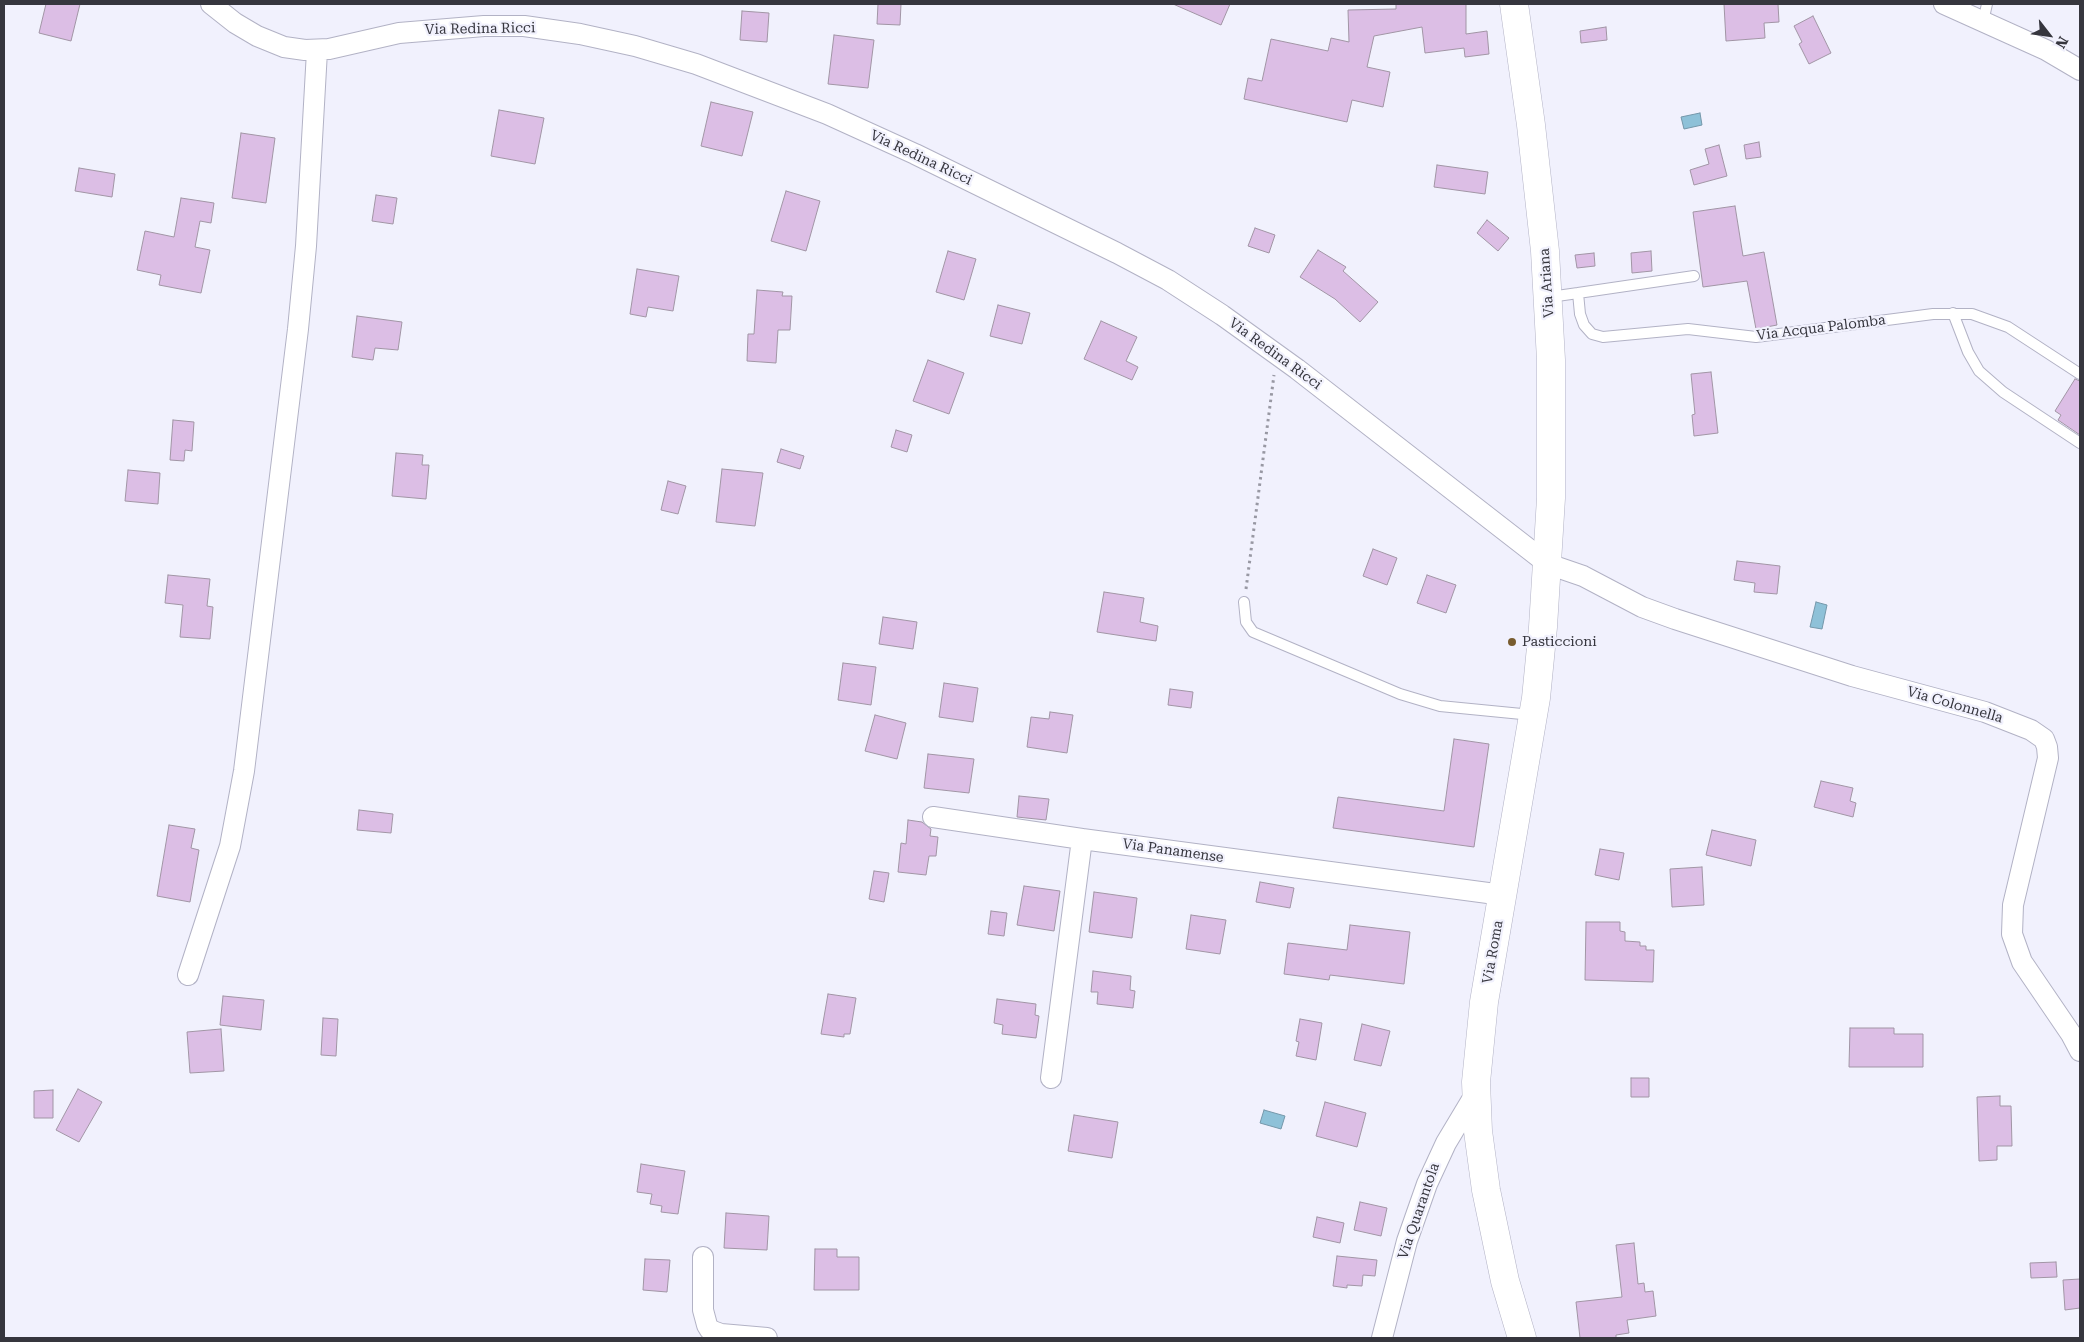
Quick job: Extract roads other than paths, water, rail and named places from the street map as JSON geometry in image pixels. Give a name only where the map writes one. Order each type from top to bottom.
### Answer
[{"type":"main road","name":"Via Ariana","points":[[1514,4],[1539,187],[1548,297],[1552,428],[1548,564]]},
{"type":"main road","name":"Via Roma","points":[[1522,1338],[1505,1281],[1486,1190],[1478,1131],[1476,1092],[1484,1002],[1533,715],[1548,564]]},
{"type":"street","name":"Via Redina Ricci","points":[[211,4],[235,23],[266,40],[296,49],[317,51],[399,33],[484,26],[524,26],[598,37],[673,57],[724,74],[859,128],[1117,253],[1190,294],[1276,354],[1548,564]]},
{"type":"street","points":[[1944,4],[1985,13],[2080,70]]},
{"type":"street","points":[[188,975],[230,846],[244,771],[298,329],[306,246],[317,51]]},
{"type":"street","name":"Via Colonnella","points":[[1548,564],[1583,576],[1642,607],[1674,620],[1852,676],[1996,716],[2041,736],[2046,743],[2048,758],[2013,905],[2012,934],[2022,962],[2071,1034],[2080,1051]]},
{"type":"street","name":"Via Panamense","points":[[933,817],[1082,839],[1503,895]]},
{"type":"street","points":[[1052,1078],[1082,839]]},
{"type":"street","name":"Via Quarantola","points":[[1382,1338],[1405,1249],[1427,1184],[1446,1143],[1476,1092]]},
{"type":"street","points":[[703,1257],[703,1310],[710,1330],[721,1334],[767,1338]]},
{"type":"lane","points":[[1548,297],[1694,276]]},
{"type":"lane","name":"Via Acqua Palomba","points":[[1578,293],[1580,314],[1584,325],[1592,334],[1603,337],[1688,329],[1756,337],[1953,313],[1981,316],[2008,327],[2080,374]]},
{"type":"lane","points":[[1953,313],[1968,352],[1979,371],[2003,392],[2080,443]]},
{"type":"lane","points":[[1244,602],[1246,622],[1253,632],[1393,691],[1440,706],[1533,715]]},
{"type":"water","points":[[1700,113],[1702,125],[1684,129],[1681,117]]},
{"type":"water","points":[[1816,602],[1827,605],[1822,629],[1810,627]]},
{"type":"water","points":[[1264,1110],[1285,1116],[1281,1129],[1260,1123]]},
{"type":"place","name":"Pasticcioni","points":[[1512,642]]}]
